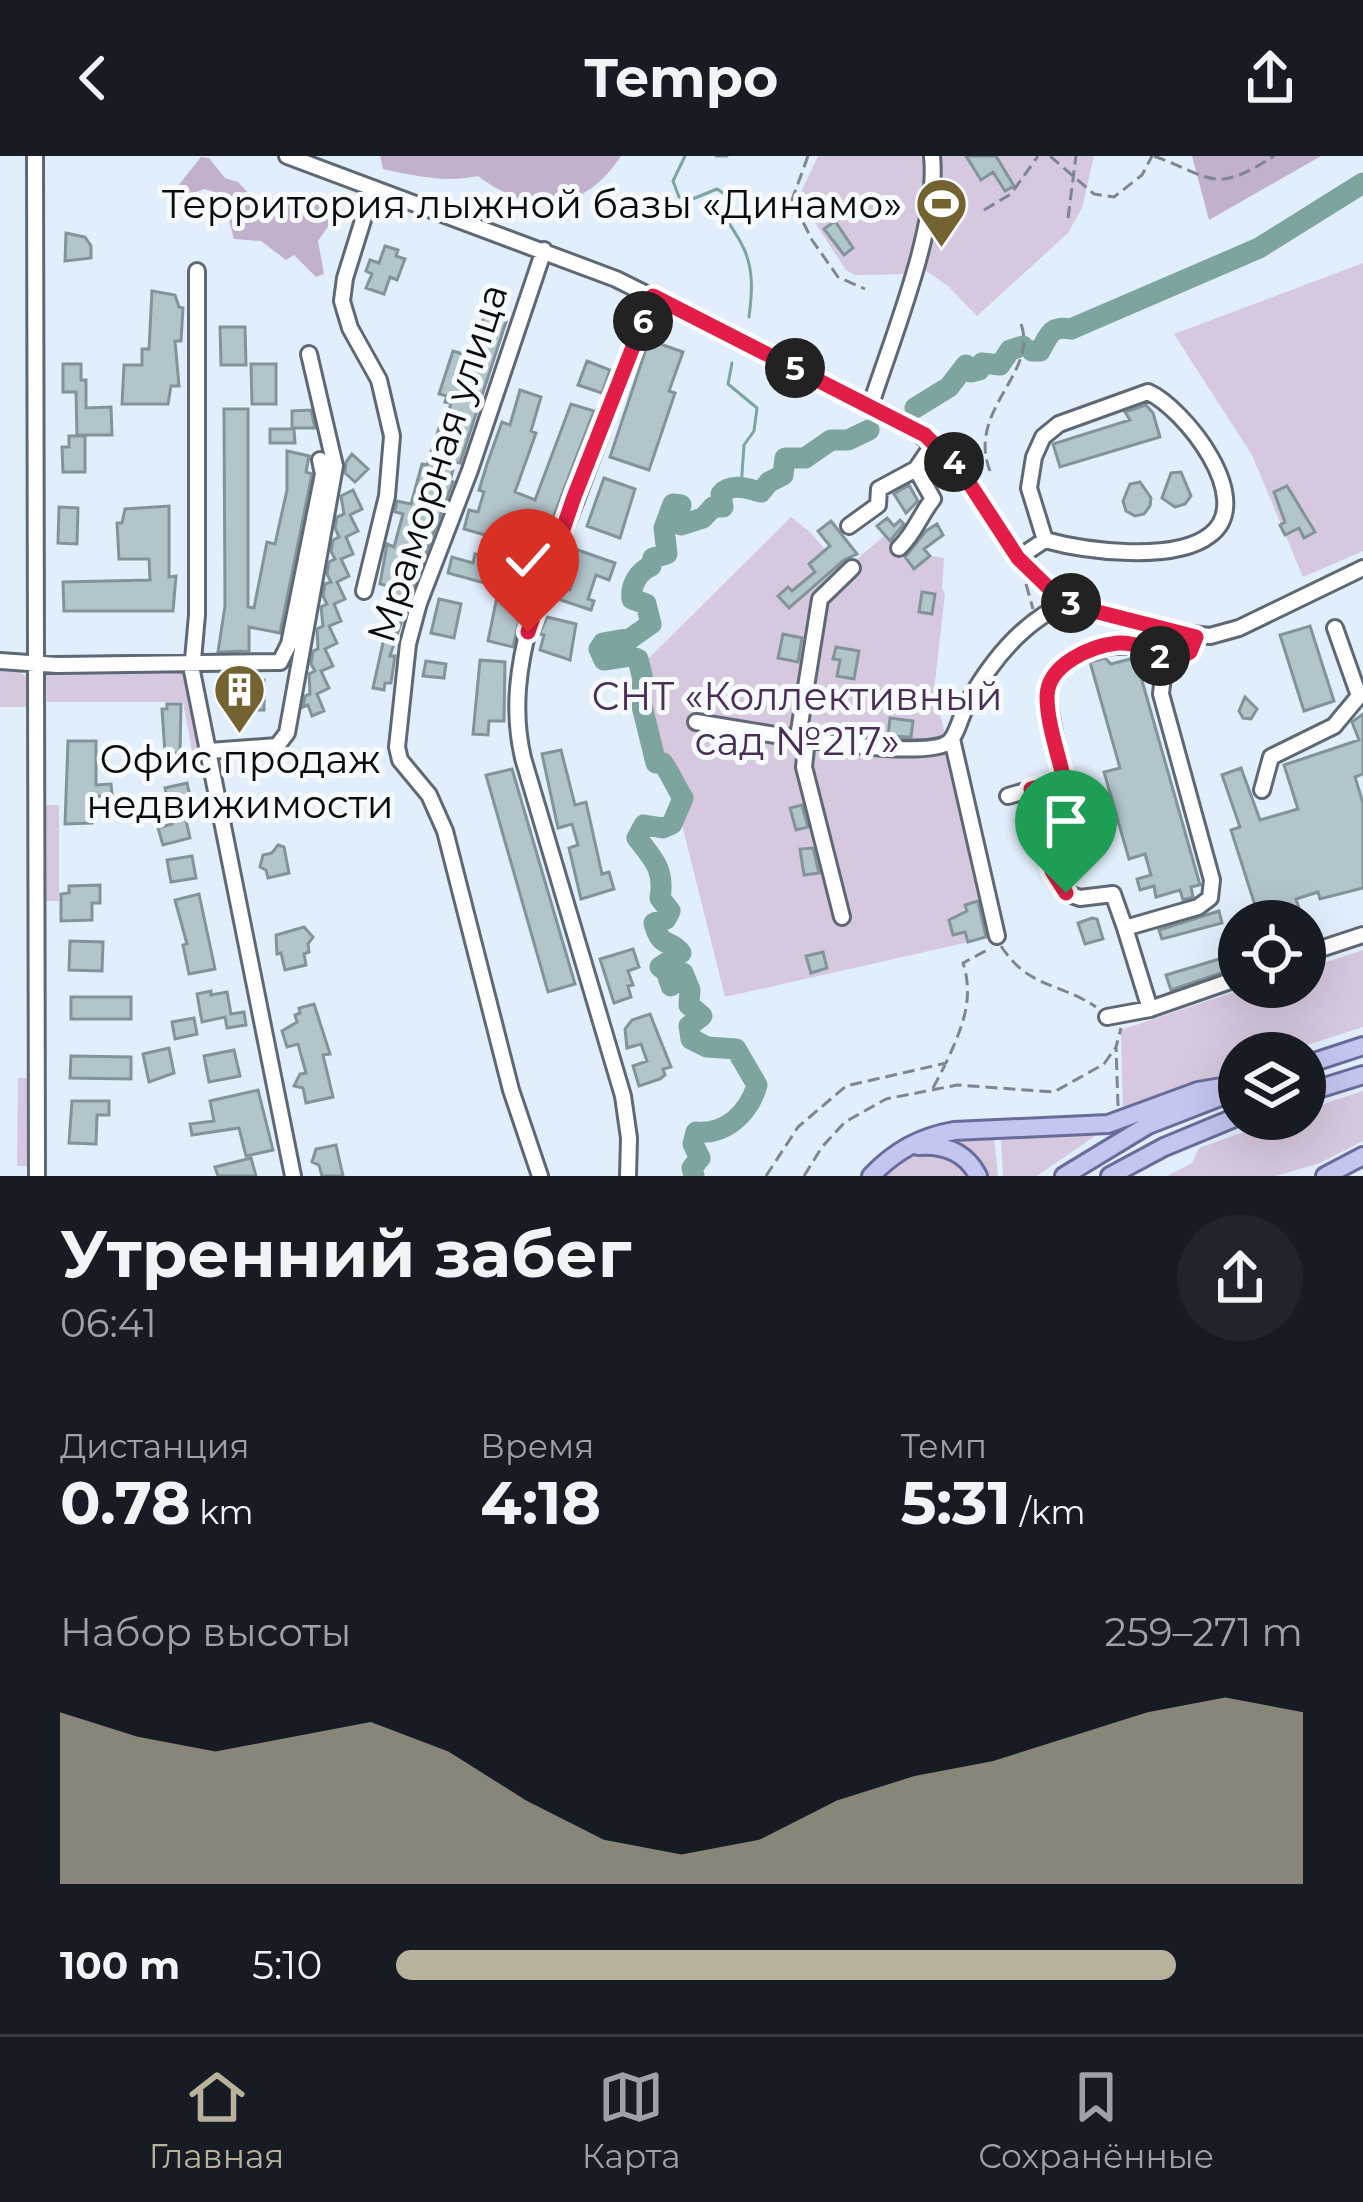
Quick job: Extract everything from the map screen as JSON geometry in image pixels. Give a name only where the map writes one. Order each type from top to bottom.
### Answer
[{"type":"main road","points":[[1326,1058],[1363,1044]]},
{"type":"main road","points":[[1326,1086],[1363,1075]]},
{"type":"main road","points":[[871,1176],[895,1154],[942,1133],[1108,1124],[1198,1091],[1218,1089]]},
{"type":"main road","points":[[1064,1176],[1148,1125],[1218,1096]]},
{"type":"main road","points":[[1110,1176],[1218,1125]]},
{"type":"main road","points":[[895,1154],[920,1146],[944,1148],[964,1157],[978,1176]]},
{"type":"main road","points":[[1309,1176],[1330,1173],[1363,1156]]},
{"type":"street","points":[[35,156],[37,1176]]},
{"type":"street","points":[[287,156],[544,250],[653,296],[871,404],[934,443],[962,472],[1018,558],[1068,602],[1196,637],[1239,628],[1361,572]]},
{"type":"street","points":[[871,404],[917,259],[932,196],[932,156]]},
{"type":"street","points":[[364,591],[387,496],[392,436],[379,380],[350,328],[342,301],[344,278],[373,188]]},
{"type":"street","name":"Мраморная улица","points":[[540,1176],[511,1090],[445,831],[429,795],[400,760],[397,746],[412,623],[470,470],[544,250]]},
{"type":"street","points":[[196,271],[196,616],[191,661],[293,1176]]},
{"type":"street","points":[[628,1176],[623,1096],[523,758],[516,713],[531,620],[653,296]]},
{"type":"street","points":[[209,752],[277,746],[287,733],[334,466],[309,354]]},
{"type":"street","points":[[1018,558],[1045,540],[1113,553],[1183,545],[1214,533],[1224,511],[1223,494],[1204,441],[1148,392],[1052,428],[1037,448],[1029,488],[1045,540]]},
{"type":"street","points":[[849,526],[878,505],[879,489],[916,470],[934,443]]},
{"type":"street","points":[[0,662],[280,662],[286,655],[323,474],[320,460]]},
{"type":"street","points":[[899,548],[912,537],[921,513],[933,499],[916,470]]},
{"type":"street","points":[[842,917],[804,767],[803,738],[820,599],[852,568]]},
{"type":"street","points":[[697,722],[930,750],[952,739],[975,692],[1036,618],[1068,602]]},
{"type":"street","points":[[1262,790],[1271,757],[1334,727],[1361,696],[1335,628]]},
{"type":"street","points":[[1164,665],[1190,652],[1196,637]]},
{"type":"street","points":[[1008,796],[1064,780],[1047,695],[1066,663],[1081,653],[1124,643],[1155,650],[1164,665],[1161,694],[1212,892],[1198,907],[1125,928]]},
{"type":"street","points":[[952,739],[997,937]]},
{"type":"street","points":[[1031,789],[1057,883],[1073,897],[1112,894],[1150,1010]]},
{"type":"street","points":[[1326,947],[1363,934]]},
{"type":"street","points":[[1107,1018],[1150,1010],[1218,985]]},
{"type":"path","points":[[808,156],[792,200],[838,277],[865,289]]},
{"type":"path","points":[[984,210],[1011,194],[1038,156]]},
{"type":"path","points":[[1050,156],[1094,194],[1114,196],[1142,175],[1153,156],[1204,178],[1235,181],[1274,156]]},
{"type":"path","points":[[1068,218],[1076,156]]},
{"type":"path","points":[[990,471],[985,427],[1026,350],[1021,324]]},
{"type":"path","points":[[1022,577],[1036,618]]},
{"type":"path","points":[[933,1089],[967,1019],[968,976],[963,963],[988,951],[997,937],[1011,961],[1037,982],[1092,1003],[1119,1028],[1115,1047],[1118,1108]]},
{"type":"path","points":[[805,1176],[822,1147],[845,1122],[886,1099],[957,1084],[1054,1092],[1104,1064],[1115,1047]]},
{"type":"path","points":[[766,1176],[798,1127],[846,1086],[946,1063]]},
{"type":"green space","name":"Территория лыжной базы «Динамо»","points":[[818,156],[1094,156],[1082,208],[1068,233],[977,316],[921,267],[918,274],[855,275],[846,270],[802,203],[802,190]]},
{"type":"green space","points":[[1363,263],[1363,551],[1303,577],[1252,455],[1174,334]]},
{"type":"green space","name":"СНТ «Коллективный сад №217»","points":[[791,517],[843,571],[884,536],[914,571],[933,556],[944,558],[945,594],[934,690],[995,936],[725,997],[642,665]]},
{"type":"green space","points":[[0,668],[28,679],[29,707],[0,707]]},
{"type":"green space","points":[[46,670],[184,673],[207,770],[196,772],[183,702],[47,702]]},
{"type":"green space","points":[[43,805],[59,805],[59,901],[43,901]]},
{"type":"green space","points":[[1363,950],[1363,1027],[1326,1039],[1326,1032],[1218,1032],[1218,1076],[1123,1114],[1121,1030],[1218,997],[1218,1008],[1326,1008],[1326,962]]},
{"type":"green space","points":[[18,1078],[32,1078],[31,1166],[17,1166]]},
{"type":"green space","points":[[1363,1091],[1363,1141],[1320,1163],[1276,1176],[1167,1176],[1192,1163],[1199,1148],[1221,1140],[1326,1140],[1326,1103]]},
{"type":"green space","points":[[1105,1129],[1037,1176],[1003,1176],[1001,1137]]},
{"type":"green space","points":[[994,1137],[998,1176],[985,1176],[946,1142]]},
{"type":"green space","points":[[932,1151],[959,1164],[969,1176],[884,1176],[907,1157]]},
{"type":"shaded area","points":[[380,156],[621,156],[590,189],[573,198],[536,202],[498,189],[478,176],[442,179],[383,169]]},
{"type":"shaded area","points":[[1192,156],[1321,156],[1209,220]]},
{"type":"shaded area","points":[[201,157],[209,158],[225,178],[238,182],[252,197],[307,197],[327,206],[336,215],[318,241],[324,274],[316,277],[294,255],[286,260],[261,241],[234,239],[222,194],[204,189],[177,200],[177,187]]},
{"type":"building","points":[[966,156],[996,156],[1014,186],[1005,191],[993,172],[981,180]]},
{"type":"building","points":[[835,221],[853,248],[844,255],[824,229]]},
{"type":"building","points":[[66,233],[85,237],[91,258],[65,261]]},
{"type":"building","points":[[385,246],[398,250],[396,256],[405,259],[397,280],[390,277],[384,294],[366,288],[372,274],[366,271],[370,260],[379,263]]},
{"type":"building","points":[[152,291],[175,295],[183,308],[181,341],[175,341],[179,386],[171,386],[168,404],[122,404],[124,365],[142,365],[142,349],[149,349]]},
{"type":"building","points":[[486,311],[507,319],[460,463],[455,462],[453,482],[411,592],[406,591],[401,610],[405,611],[390,656],[395,656],[391,683],[385,683],[384,690],[373,688],[395,588],[380,584],[387,544],[394,547],[403,514],[395,512],[397,501],[411,504],[422,464],[427,465],[439,428],[444,429],[451,403],[439,394],[453,351],[470,356]]},
{"type":"building","points":[[220,327],[245,327],[246,365],[221,365]]},
{"type":"building","points":[[649,340],[683,352],[669,391],[675,393],[649,470],[610,457]]},
{"type":"building","points":[[587,361],[610,370],[602,393],[578,385]]},
{"type":"building","points":[[63,364],[81,364],[86,408],[111,407],[112,435],[77,435],[76,392],[63,392]]},
{"type":"building","points":[[251,364],[276,364],[276,404],[252,404]]},
{"type":"building","points":[[520,390],[541,397],[531,431],[536,433],[515,492],[535,500],[571,404],[594,411],[536,562],[512,554],[516,544],[464,529],[469,510],[478,512],[487,464],[502,422],[510,425]]},
{"type":"building","points":[[1146,405],[1160,437],[1060,467],[1053,444],[1130,420],[1125,412]]},
{"type":"building","points":[[224,409],[248,409],[248,607],[254,608],[267,542],[275,544],[287,490],[287,451],[309,456],[306,472],[312,474],[280,633],[249,627],[249,651],[218,652],[225,606]]},
{"type":"building","points":[[311,410],[315,428],[292,428],[292,411]]},
{"type":"building","points":[[270,429],[294,429],[295,443],[270,443]]},
{"type":"building","points":[[69,436],[85,436],[85,472],[63,472],[62,447],[69,447]]},
{"type":"building","points":[[352,454],[368,469],[355,482],[345,473]]},
{"type":"building","points":[[1181,472],[1191,496],[1175,507],[1162,498],[1171,473]]},
{"type":"building","points":[[604,478],[635,489],[620,538],[587,526]]},
{"type":"building","points":[[1140,482],[1151,498],[1150,506],[1135,516],[1126,511],[1123,501],[1130,484]]},
{"type":"building","points":[[909,485],[918,501],[906,513],[894,494]]},
{"type":"building","points":[[1287,486],[1315,532],[1304,538],[1299,528],[1285,535],[1280,525],[1285,522],[1274,492]]},
{"type":"building","points":[[353,490],[362,509],[350,515],[358,531],[346,537],[353,554],[341,559],[349,576],[337,582],[345,599],[334,604],[341,621],[329,626],[337,643],[325,649],[333,666],[321,671],[329,688],[317,694],[324,711],[312,716],[308,705],[303,707],[310,694],[309,674],[315,671],[311,664],[313,651],[318,649],[317,629],[323,626],[321,607],[327,604],[325,584],[331,582],[329,562],[335,559],[333,540],[339,537],[335,528],[337,517],[344,514],[341,496]]},
{"type":"building","points":[[169,506],[169,577],[176,576],[173,611],[64,611],[63,582],[150,580],[149,559],[119,559],[117,523],[122,523],[125,509]]},
{"type":"building","points":[[59,507],[78,508],[77,544],[58,543]]},
{"type":"building","points":[[887,518],[894,526],[900,520],[904,524],[890,541],[877,526]]},
{"type":"building","points":[[831,521],[857,554],[789,608],[778,596],[815,572],[809,564],[830,546],[818,531]]},
{"type":"building","points":[[937,524],[943,535],[924,549],[930,556],[914,569],[905,557]]},
{"type":"building","points":[[575,549],[615,563],[609,580],[596,575],[588,599],[594,601],[591,610],[555,598],[559,587],[570,590],[574,575],[566,572]]},
{"type":"building","points":[[475,554],[492,559],[490,567],[529,578],[513,647],[488,641],[499,587],[448,573],[452,557],[473,563]]},
{"type":"building","points":[[922,592],[935,594],[932,614],[919,612]]},
{"type":"building","points":[[439,599],[461,604],[454,638],[431,633]]},
{"type":"building","points":[[547,617],[576,624],[570,660],[540,650],[544,635],[539,634]]},
{"type":"building","points":[[1310,626],[1334,701],[1304,711],[1280,635]]},
{"type":"building","points":[[783,634],[802,638],[798,662],[778,658]]},
{"type":"building","points":[[836,647],[859,651],[854,679],[837,676]]},
{"type":"building","points":[[1105,658],[1111,664],[1145,659],[1152,668],[1152,674],[1141,677],[1200,885],[1191,887],[1193,897],[1183,900],[1180,890],[1156,897],[1154,886],[1140,890],[1137,879],[1151,875],[1145,854],[1129,859],[1104,772],[1120,768],[1090,662]]},
{"type":"building","points":[[480,660],[505,662],[504,721],[489,721],[488,735],[473,734]]},
{"type":"building","points":[[426,661],[446,664],[444,678],[423,676]]},
{"type":"building","points":[[240,680],[264,680],[264,710],[240,710]]},
{"type":"building","points":[[1245,697],[1257,709],[1251,719],[1243,718],[1239,711]]},
{"type":"building","points":[[181,704],[180,753],[165,753],[162,709]]},
{"type":"building","points":[[1363,714],[1363,774],[1355,777],[1363,803],[1363,888],[1320,899],[1318,892],[1296,900],[1253,900],[1231,830],[1240,827],[1222,775],[1241,768],[1260,820],[1298,809],[1284,765],[1359,740],[1352,722]]},
{"type":"building","points":[[890,718],[913,721],[911,737],[888,736]]},
{"type":"building","points":[[68,741],[96,741],[96,785],[111,784],[112,795],[92,797],[92,823],[65,824]]},
{"type":"building","points":[[561,750],[575,805],[586,802],[602,874],[609,872],[614,889],[581,899],[569,848],[578,845],[572,824],[558,828],[542,754]]},
{"type":"building","points":[[512,769],[575,984],[548,992],[486,775]]},
{"type":"building","points":[[187,783],[191,801],[182,803],[190,838],[163,845],[158,828],[172,824],[165,788]]},
{"type":"building","points":[[802,805],[808,827],[796,830],[790,808]]},
{"type":"building","points":[[278,845],[284,847],[289,873],[268,878],[260,867],[263,855]]},
{"type":"building","points":[[813,848],[819,873],[804,875],[800,849]]},
{"type":"building","points":[[192,856],[196,878],[171,882],[167,860]]},
{"type":"building","points":[[100,885],[100,903],[92,903],[92,920],[61,921],[61,894],[69,893],[69,886]]},
{"type":"building","points":[[199,894],[215,969],[189,974],[183,945],[187,944],[175,900]]},
{"type":"building","points":[[978,901],[986,937],[968,942],[965,932],[953,935],[949,920],[967,911],[965,905]]},
{"type":"building","points":[[1218,911],[1218,924],[1162,939],[1159,930]]},
{"type":"building","points":[[1097,919],[1103,939],[1085,944],[1078,923]]},
{"type":"building","points":[[304,927],[313,937],[304,954],[306,965],[285,970],[281,953],[277,954],[276,935]]},
{"type":"building","points":[[70,941],[103,942],[102,971],[69,970]]},
{"type":"building","points":[[633,949],[639,967],[628,971],[631,997],[614,1003],[600,959]]},
{"type":"building","points":[[823,952],[827,968],[811,973],[806,956]]},
{"type":"building","points":[[1218,959],[1218,974],[1171,990],[1166,975]]},
{"type":"building","points":[[211,991],[211,995],[227,992],[231,1014],[244,1012],[246,1025],[227,1028],[225,1017],[202,1022],[197,994]]},
{"type":"building","points":[[71,997],[131,997],[131,1019],[71,1019]]},
{"type":"building","points":[[314,1004],[330,1054],[323,1055],[333,1097],[306,1103],[303,1088],[294,1086],[300,1074],[306,1073],[298,1044],[287,1047],[282,1031],[297,1022],[299,1008]]},
{"type":"building","points":[[650,1014],[671,1067],[663,1069],[665,1075],[660,1079],[639,1086],[633,1066],[647,1061],[641,1044],[627,1048],[625,1029],[632,1020]]},
{"type":"building","points":[[194,1018],[197,1034],[175,1039],[172,1022]]},
{"type":"building","points":[[169,1048],[174,1073],[149,1082],[143,1054]]},
{"type":"building","points":[[234,1050],[240,1076],[209,1082],[204,1056]]},
{"type":"building","points":[[71,1056],[131,1057],[131,1079],[70,1078]]},
{"type":"building","points":[[258,1090],[273,1150],[246,1156],[239,1128],[192,1135],[190,1124],[214,1121],[210,1101]]},
{"type":"building","points":[[72,1101],[109,1101],[109,1115],[97,1115],[96,1144],[69,1143]]},
{"type":"building","points":[[336,1145],[343,1176],[322,1176],[319,1165],[312,1162],[316,1149]]},
{"type":"building","points":[[251,1158],[256,1176],[218,1176],[215,1167]]},
{"type":"waterway","points":[[685,156],[673,181],[679,197],[690,200],[717,189],[726,195],[728,220],[749,266],[749,317]]},
{"type":"waterway","points":[[716,156],[727,156]]},
{"type":"waterway","points":[[1032,351],[1040,351],[1054,330],[1071,329],[1259,248],[1363,183]]},
{"type":"waterway","points":[[915,408],[949,387],[966,365],[971,372],[982,363],[1000,365],[1010,350],[1023,346]]},
{"type":"waterway","points":[[732,363],[728,384],[757,408],[754,431],[744,445],[741,488]]},
{"type":"waterway","points":[[694,1176],[692,1168],[700,1158],[693,1144],[696,1132],[717,1130],[735,1120],[757,1085],[736,1049],[707,1047],[691,1039],[689,1026],[702,1016],[689,1005],[690,990],[683,973],[671,986],[660,967],[681,953],[657,931],[654,923],[666,919],[670,911],[660,898],[656,865],[637,838],[644,825],[663,828],[672,824],[683,798],[663,763],[656,763],[640,698],[643,680],[638,659],[604,660],[599,649],[603,643],[631,638],[651,624],[646,604],[632,599],[632,589],[653,558],[667,554],[664,528],[673,504],[681,505],[677,518],[681,525],[703,518],[713,507],[723,507],[721,494],[730,488],[761,492],[783,475],[785,458],[805,458],[831,440],[848,440],[869,430]]},
{"type":"place","name":"Территория лыжной базы «Динамо»","points":[[941,250]]},
{"type":"place","name":"Офис продаж недвижимости","points":[[240,735]]},
{"type":"route","points":[[528,632],[574,497],[653,296],[925,435],[962,472],[1018,558],[1056,595],[1082,608],[1196,637],[1190,652],[1164,665],[1155,650],[1124,643],[1081,653],[1061,668],[1049,686],[1064,780],[1031,789],[1052,871],[1066,893]]}]
